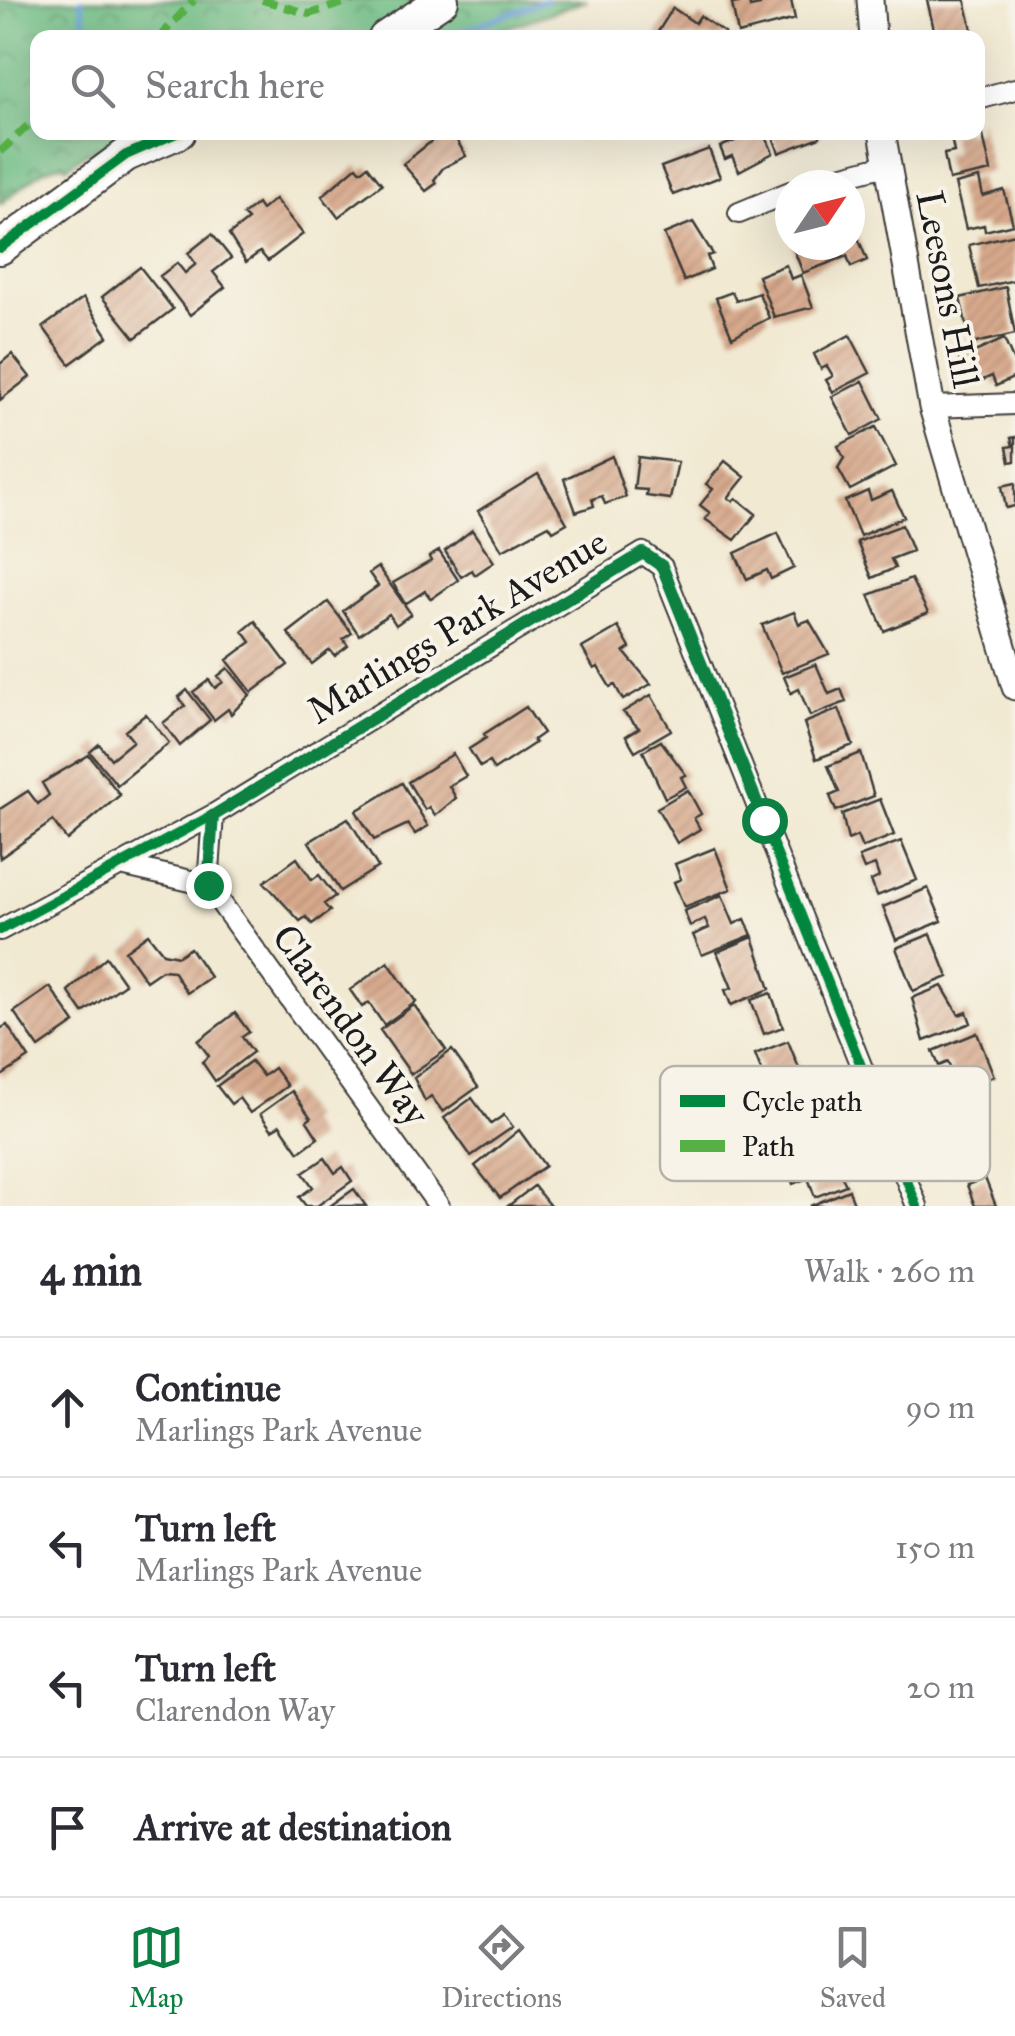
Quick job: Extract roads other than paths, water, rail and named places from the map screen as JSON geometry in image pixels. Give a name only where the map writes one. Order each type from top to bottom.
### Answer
[{"type":"main road","points":[[397,30],[442,0]]},
{"type":"main road","points":[[0,248],[126,156],[161,140]]},
{"type":"street","points":[[870,0],[872,30]]},
{"type":"street","points":[[985,97],[1015,89]]},
{"type":"street","name":"Leesons Hill","points":[[883,140],[932,407],[1015,687]]},
{"type":"street","points":[[864,170],[886,164]]},
{"type":"street","points":[[739,213],[775,198]]},
{"type":"street","points":[[932,407],[1015,404]]},
{"type":"street","name":"Marlings Park Avenue","points":[[0,930],[213,816],[643,553],[662,566],[862,1066]]},
{"type":"street","points":[[120,865],[208,885],[213,816]]},
{"type":"street","name":"Clarendon Way","points":[[208,885],[438,1206]]},
{"type":"street","name":"Marlings Park Avenue","points":[[908,1181],[918,1206]]},
{"type":"waterway","points":[[81,0],[86,30]]},
{"type":"waterway","points":[[465,30],[546,0]]}]
